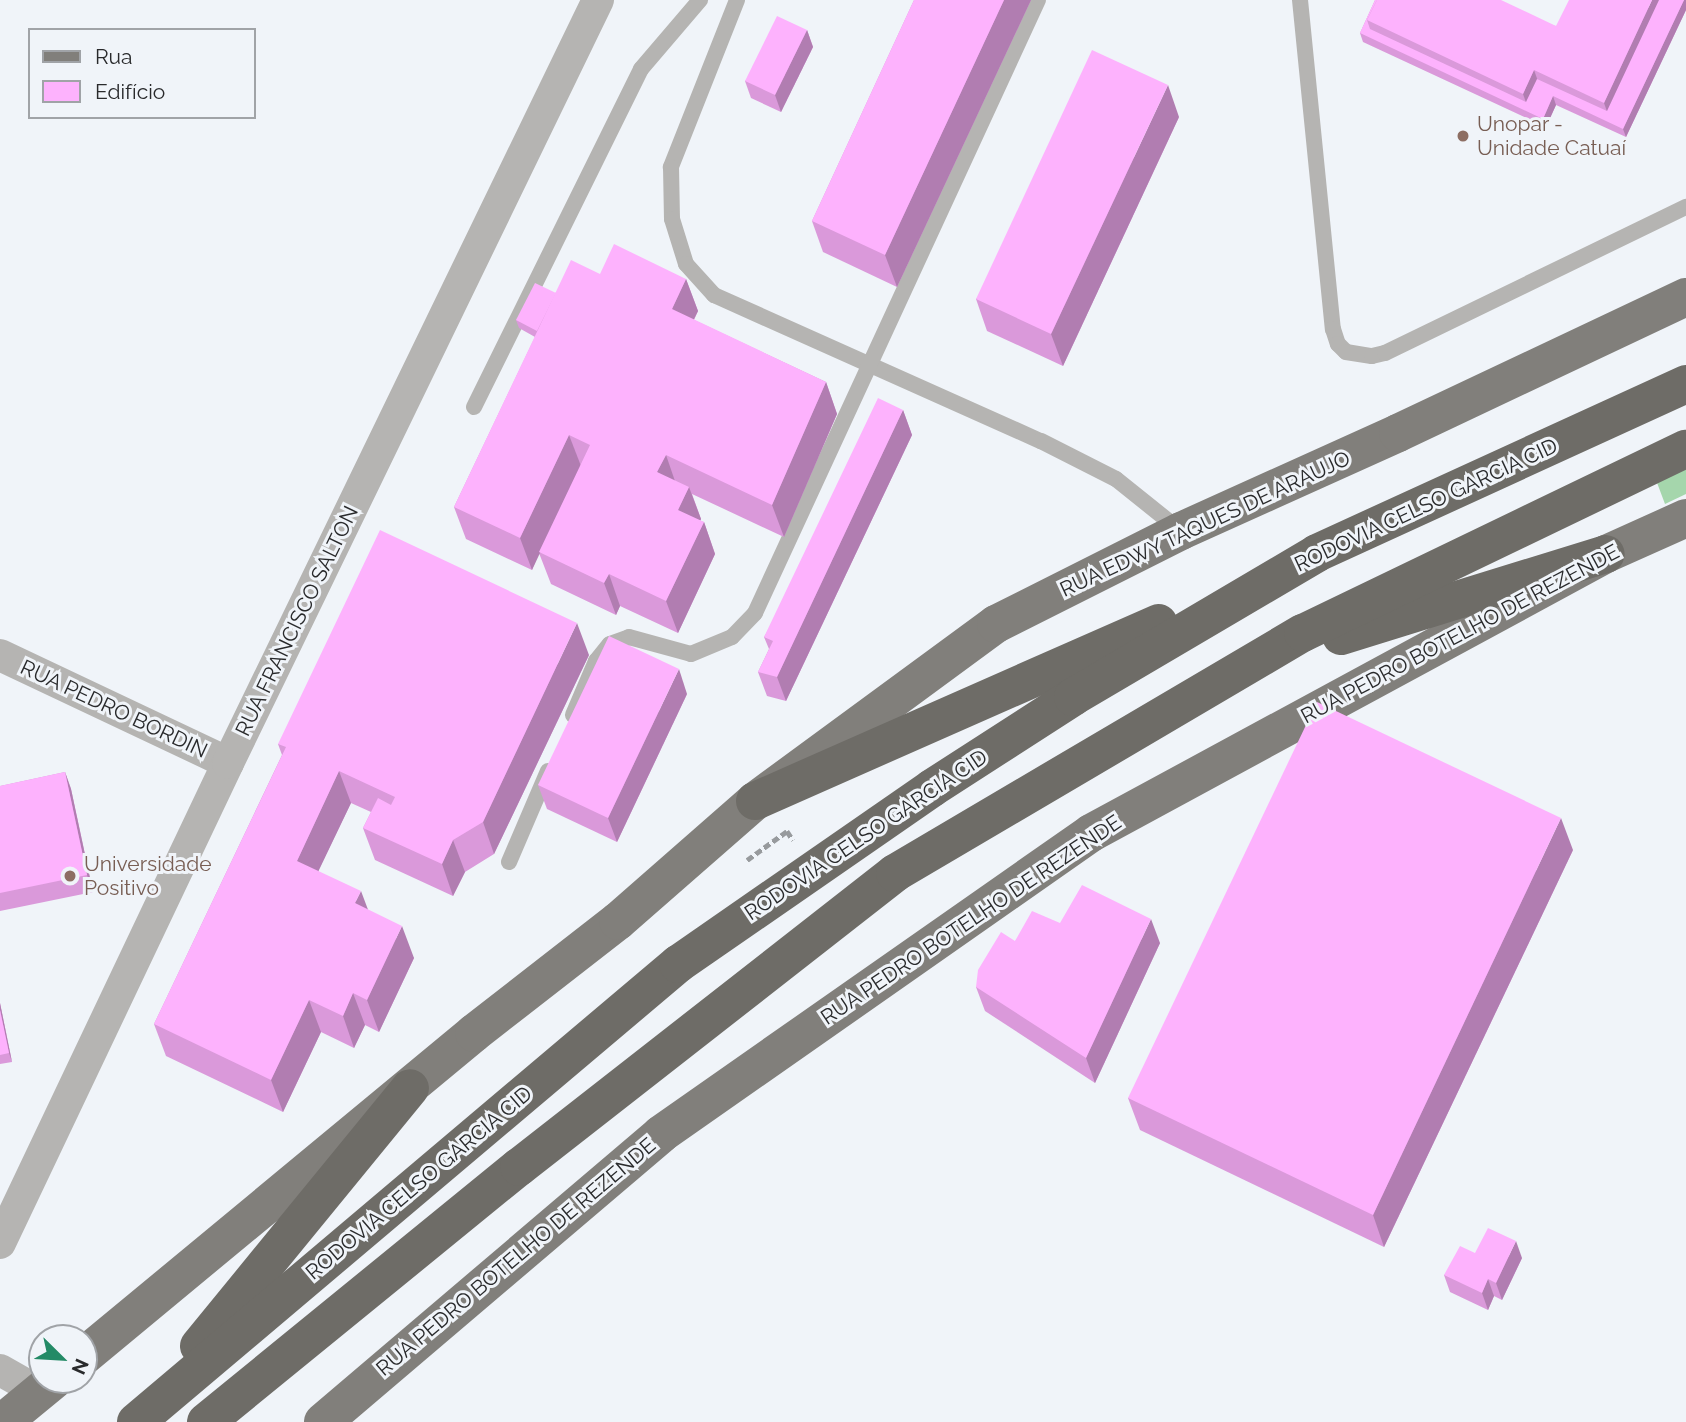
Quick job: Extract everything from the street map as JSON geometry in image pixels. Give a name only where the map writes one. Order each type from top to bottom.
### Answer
[{"type":"highway","name":"RODOVIA CELSO GARCIA CID","points":[[137,1421],[678,964],[943,780],[1073,697],[1317,553],[1686,384]]},
{"type":"highway","points":[[206,1422],[519,1167],[895,873],[1303,633],[1686,449]]},
{"type":"highway","points":[[755,801],[1317,553]]},
{"type":"highway","points":[[1255,662],[1606,554]]},
{"type":"highway","points":[[137,1421],[410,1087]]},
{"type":"main road","name":"RUA EDWY TAQUES DE ARAUJO","points":[[98,1344],[474,1033],[618,921],[755,801],[996,624],[1181,531],[1398,433],[1686,297]]},
{"type":"main road","name":"RUA PEDRO BOTELHO DE REZENDE","points":[[323,1422],[661,1134],[1091,833],[1606,554],[1686,518]]},
{"type":"main road","points":[[4,1422],[37,1394]]},
{"type":"street","name":"RUA FRANCISCO SALTON","points":[[0,1243],[228,763],[598,0]]},
{"type":"street","name":"RUA PEDRO BORDIN","points":[[0,655],[228,763]]},
{"type":"street","points":[[0,1370],[28,1380]]},
{"type":"lane","points":[[474,407],[641,69],[700,0]]},
{"type":"lane","points":[[737,0],[671,167],[671,219],[686,264],[714,295],[1041,441],[1116,479],[1181,531]]},
{"type":"lane","points":[[569,724],[596,662],[610,644],[629,637],[691,654],[732,636],[755,613],[1038,0]]},
{"type":"lane","points":[[1300,0],[1333,329],[1338,344],[1346,352],[1372,356],[1385,353],[1686,207]]},
{"type":"lane","points":[[509,862],[552,762]]},
{"type":"green space","points":[[1686,457],[1686,494],[1665,504],[1653,472]]},
{"type":"building","points":[[914,0],[1004,0],[885,255],[812,221]]},
{"type":"building","points":[[1375,0],[1367,20],[1370,29],[1526,102],[1537,79],[1607,111],[1659,0],[1684,0],[1623,129],[1553,96],[1543,119],[1360,33]]},
{"type":"building","points":[[1377,0],[1501,0],[1556,26],[1569,0],[1652,0],[1604,103],[1534,70],[1523,94],[1367,20]]},
{"type":"building","points":[[777,16],[807,30],[775,95],[745,81]]},
{"type":"building","points":[[1092,50],[1168,85],[1051,334],[976,299]]},
{"type":"building","points":[[614,244],[686,279],[672,309],[826,382],[772,505],[666,455],[657,472],[689,487],[678,510],[704,522],[666,601],[609,574],[604,583],[539,552],[590,445],[569,435],[520,538],[454,507],[571,260],[600,274]]},
{"type":"building","points":[[535,283],[556,293],[537,331],[516,320]]},
{"type":"building","points":[[878,398],[903,410],[777,677],[758,672],[773,641],[764,637]]},
{"type":"building","points":[[380,530],[577,623],[483,822],[453,840],[442,864],[363,828],[378,798],[391,805],[395,797],[339,771],[297,861],[361,891],[355,903],[402,926],[367,1000],[353,993],[343,1016],[309,1000],[271,1080],[154,1024],[286,747],[278,744]]},
{"type":"building","points":[[609,636],[679,669],[608,818],[538,785]]},
{"type":"building","points":[[1317,702],[1561,818],[1373,1215],[1128,1098]]},
{"type":"building","points":[[65,772],[87,875],[0,893],[0,786]]},
{"type":"building","points":[[1082,885],[1151,919],[1086,1058],[976,987],[978,970],[1001,932],[1015,941],[1032,911],[1060,923]]},
{"type":"building","points":[[0,1010],[9,1053],[0,1055]]},
{"type":"building","points":[[1488,1228],[1516,1241],[1496,1283],[1488,1279],[1482,1293],[1444,1275],[1460,1246],[1475,1253]]},
{"type":"place","name":"Unopar - Unidade Catuaí","points":[[1463,136]]},
{"type":"place","name":"Universidade Positivo","points":[[70,876]]}]
